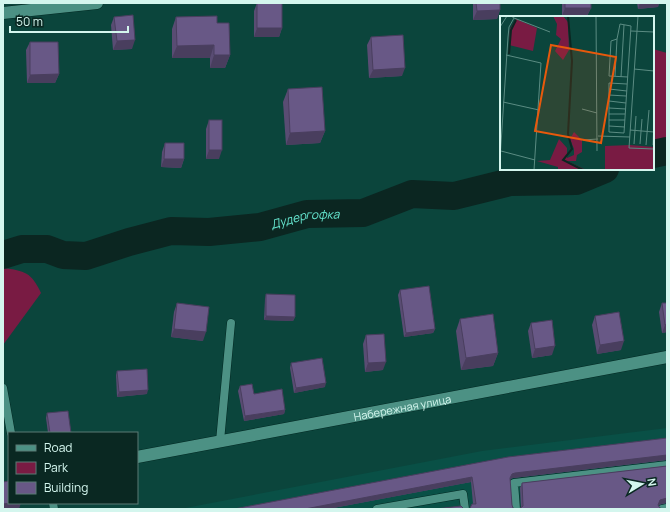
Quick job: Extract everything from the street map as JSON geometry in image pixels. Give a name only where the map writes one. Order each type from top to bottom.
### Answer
[{"type":"street","points":[[3,13],[97,3]]},
{"type":"street","name":"Набережная улица","points":[[138,457],[667,357]]},
{"type":"lane","points":[[220,441],[231,323]]},
{"type":"lane","points":[[3,388],[11,432]]},
{"type":"lane","points":[[516,509],[514,483],[667,465]]},
{"type":"lane","points":[[377,509],[416,505],[463,494],[465,509]]},
{"type":"lane","points":[[662,509],[667,508]]},
{"type":"shaded area","points":[[667,428],[667,509],[180,509],[482,451]]},
{"type":"green space","points":[[654,49],[667,53],[667,145],[654,148]]},
{"type":"green space","points":[[3,268],[17,270],[26,274],[34,281],[41,293],[3,345]]},
{"type":"building","points":[[257,3],[282,3],[282,28],[257,28]]},
{"type":"building","points":[[476,3],[500,3],[500,10],[477,11]]},
{"type":"building","points":[[565,3],[591,3],[591,8],[565,8]]},
{"type":"building","points":[[133,15],[135,40],[117,41],[114,17]]},
{"type":"building","points":[[217,16],[217,23],[229,23],[230,55],[214,55],[214,45],[177,46],[176,17]]},
{"type":"building","points":[[403,35],[405,68],[373,70],[371,37]]},
{"type":"building","points":[[30,42],[58,42],[59,74],[30,75]]},
{"type":"building","points":[[322,87],[325,131],[290,133],[288,89]]},
{"type":"building","points":[[209,120],[222,120],[222,150],[209,150]]},
{"type":"building","points":[[165,143],[184,143],[184,159],[164,159]]},
{"type":"building","points":[[429,286],[435,329],[406,333],[400,290]]},
{"type":"building","points":[[266,294],[295,295],[295,317],[266,316]]},
{"type":"building","points":[[177,303],[209,307],[206,332],[174,329]]},
{"type":"building","points":[[662,303],[667,303],[667,324],[665,325]]},
{"type":"building","points":[[619,312],[624,341],[600,345],[595,316]]},
{"type":"building","points":[[493,314],[498,353],[466,358],[460,319]]},
{"type":"building","points":[[552,320],[555,346],[535,349],[531,323]]},
{"type":"building","points":[[384,334],[386,362],[368,363],[366,335]]},
{"type":"building","points":[[322,358],[326,383],[296,388],[291,363]]},
{"type":"building","points":[[147,369],[148,390],[119,392],[117,371]]},
{"type":"building","points":[[252,384],[254,394],[282,389],[285,410],[245,416],[240,386]]},
{"type":"building","points":[[68,411],[71,432],[50,432],[47,413]]},
{"type":"building","points":[[667,438],[667,455],[512,474],[510,478],[512,505],[513,508],[516,509],[469,509],[472,504],[476,504],[472,477],[305,509],[234,509],[508,457]]},
{"type":"building","points":[[667,466],[667,498],[660,500],[658,505],[662,509],[519,509],[523,506],[522,483]]},
{"type":"building","points":[[8,481],[8,503],[3,504],[3,482]]},
{"type":"building","points":[[461,506],[464,509],[436,509]]},
{"type":"waterway","name":"Дудергофка","points":[[654,154],[667,151]]},
{"type":"waterway","name":"Дудергофка","points":[[3,255],[22,249],[47,249],[63,255],[86,256],[129,242],[171,231],[209,232],[260,227],[307,214],[363,213],[412,194],[454,196],[510,182],[576,181],[603,170]]}]
